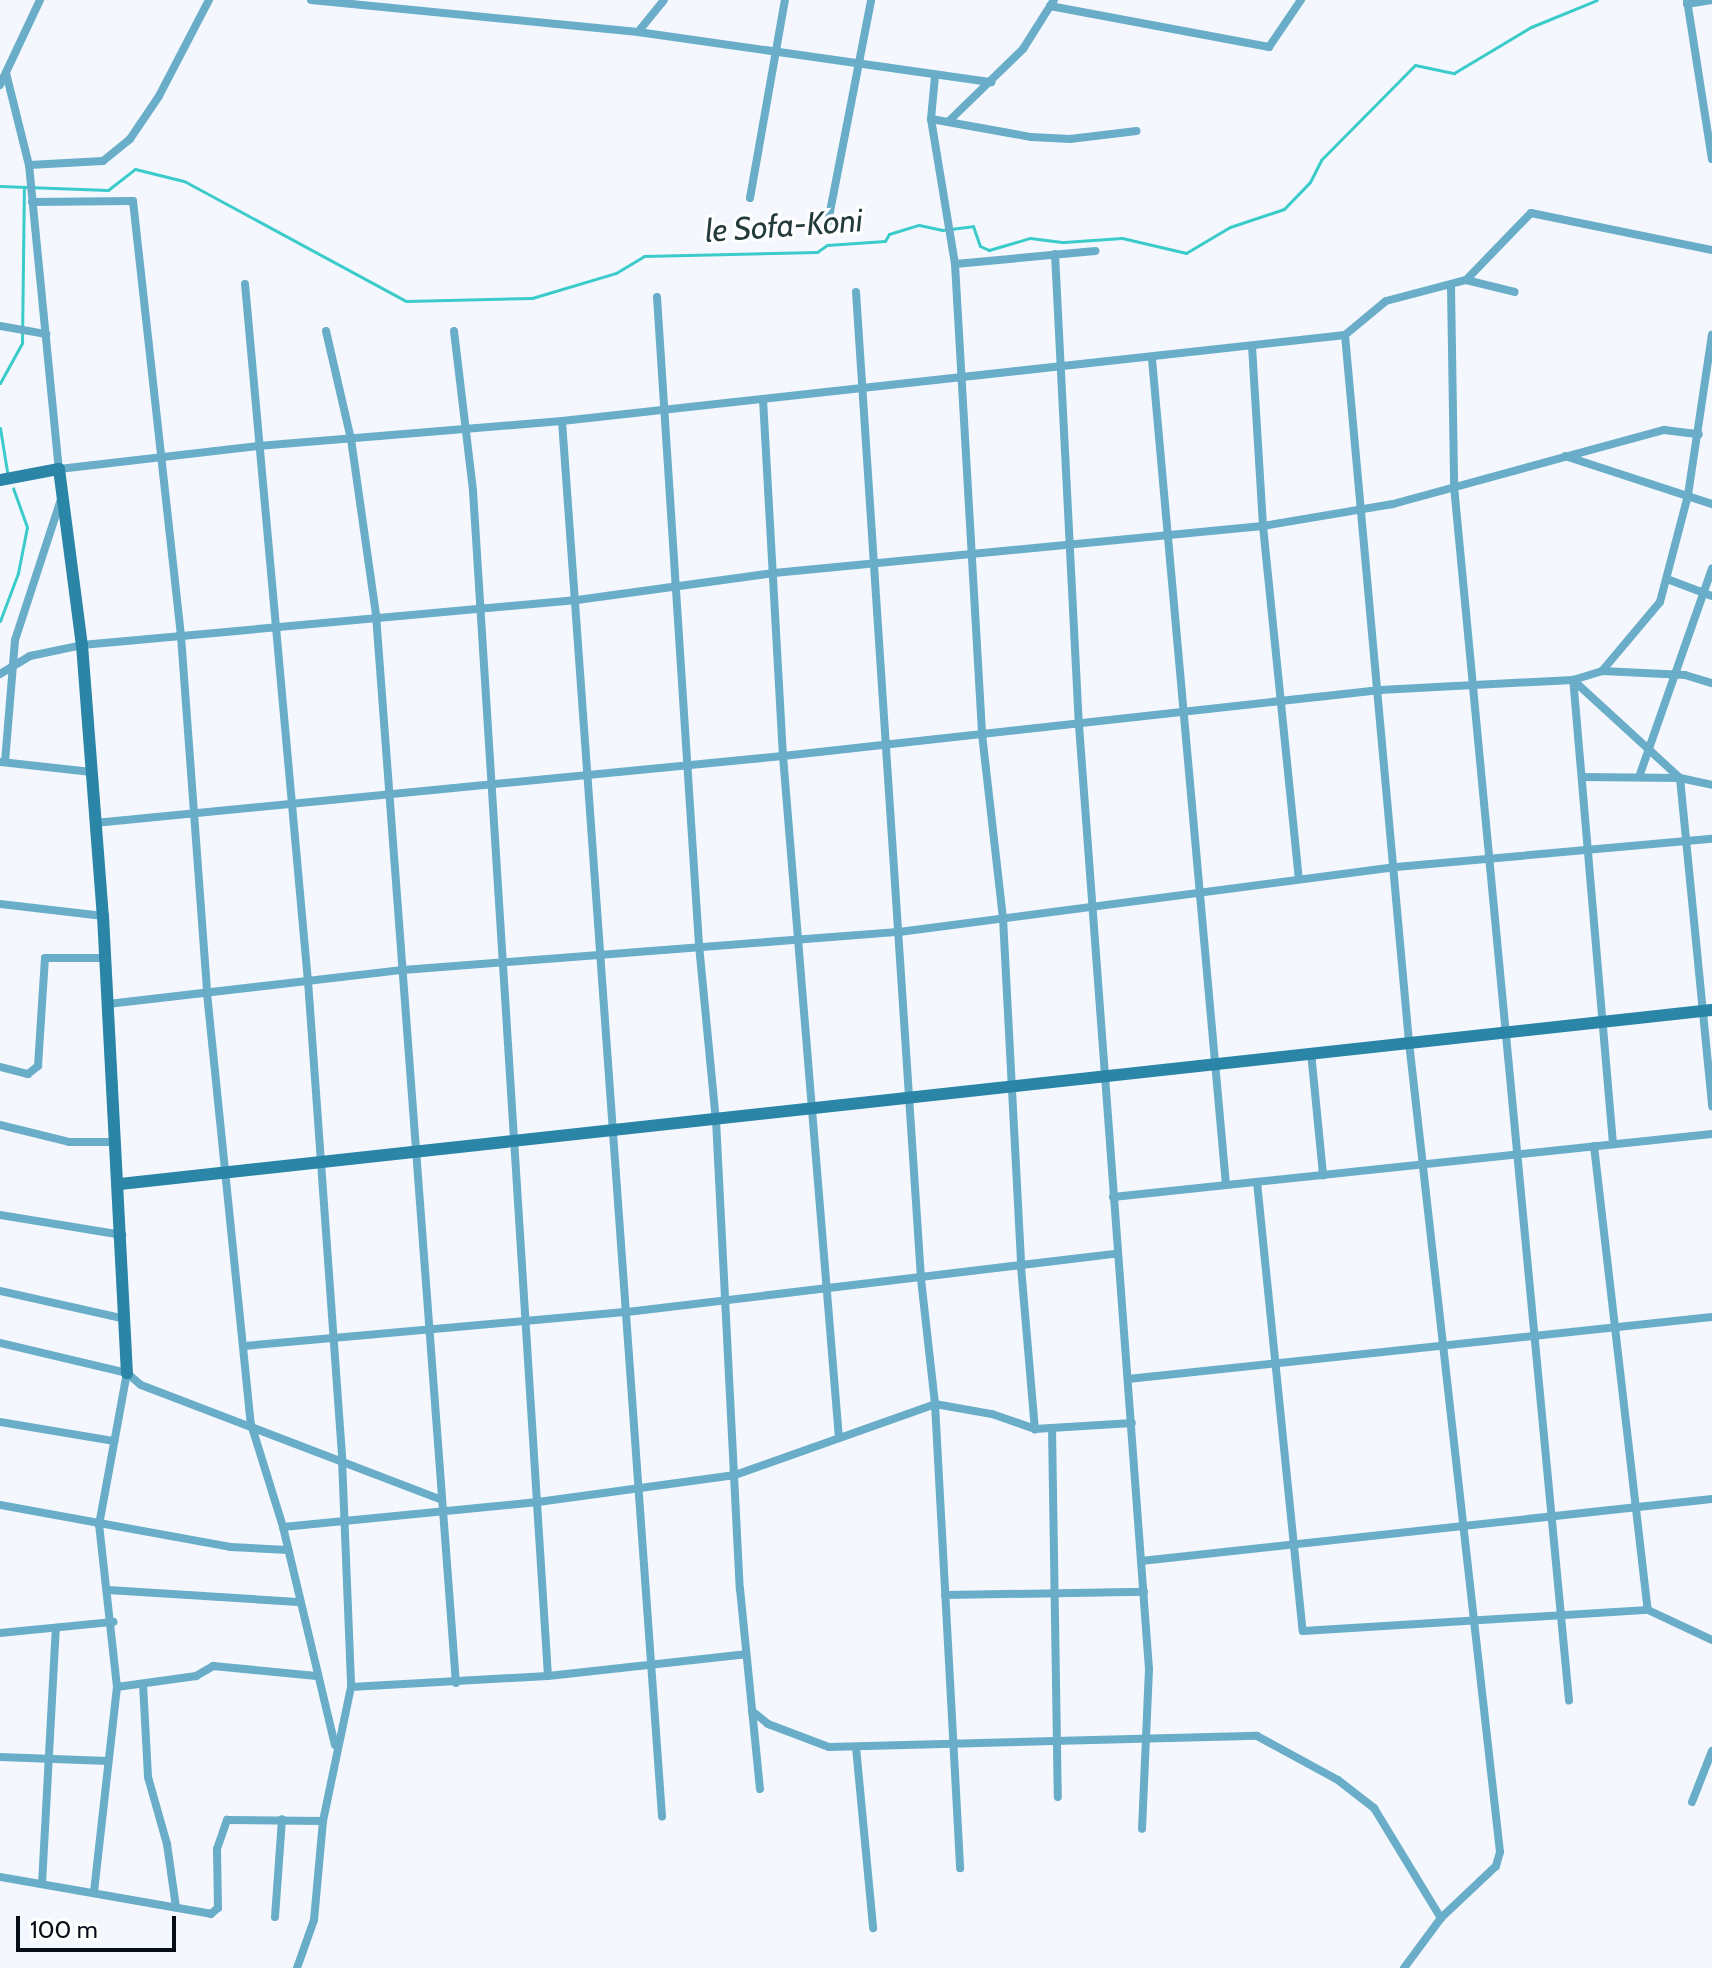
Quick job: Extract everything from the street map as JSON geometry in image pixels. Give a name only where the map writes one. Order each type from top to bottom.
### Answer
[{"type":"street","points":[[0,85],[40,0]]},
{"type":"street","points":[[29,165],[103,161],[130,139],[159,96],[209,0]]},
{"type":"street","points":[[311,0],[638,32],[991,82]]},
{"type":"street","points":[[638,32],[664,0]]},
{"type":"street","points":[[750,198],[785,0]]},
{"type":"street","points":[[828,222],[871,0]]},
{"type":"street","points":[[950,120],[1023,49],[1052,3],[1269,47],[1301,0]]},
{"type":"street","points":[[1712,0],[1687,2],[1712,159]]},
{"type":"street","points":[[6,73],[29,165],[59,469],[82,645],[123,1235],[127,1373],[99,1525],[113,1622],[117,1687],[94,1892]]},
{"type":"street","points":[[935,76],[931,119],[955,264],[982,734],[1003,918],[1021,1267],[1035,1429]]},
{"type":"street","points":[[931,119],[1031,137],[1070,139],[1137,131]]},
{"type":"street","points":[[32,202],[133,201],[181,636],[207,993],[251,1424],[283,1527],[298,1602],[335,1746]]},
{"type":"street","points":[[0,480],[59,469],[258,446],[562,421],[963,376],[1152,359],[1345,335],[1386,301],[1466,280],[1531,213],[1712,250]]},
{"type":"street","points":[[955,264],[1095,251]]},
{"type":"street","points":[[1055,254],[1079,725],[1149,1669],[1142,1829]]},
{"type":"street","points":[[1466,280],[1515,292]]},
{"type":"street","points":[[245,284],[308,981],[342,1459],[342,1521],[351,1687],[335,1746],[323,1821],[314,1920],[297,1968]]},
{"type":"street","points":[[1451,286],[1454,486],[1509,1031],[1532,1336],[1563,1615],[1569,1701]]},
{"type":"street","points":[[856,292],[871,564],[899,932],[908,1097],[921,1279],[935,1404],[960,1868]]},
{"type":"street","points":[[657,297],[699,945],[716,1118],[746,1654],[760,1789]]},
{"type":"street","points":[[0,326],[46,334]]},
{"type":"street","points":[[326,331],[351,439],[376,615],[392,794],[456,1683]]},
{"type":"street","points":[[454,331],[467,427],[548,1676]]},
{"type":"street","points":[[1345,335],[1359,511],[1380,690],[1409,1042],[1446,1345],[1500,1852],[1496,1866],[1441,1918],[1404,1968]]},
{"type":"street","points":[[1602,671],[1652,615],[1667,579],[1688,495],[1712,335]]},
{"type":"street","points":[[1252,346],[1263,526],[1299,878]]},
{"type":"street","points":[[1152,359],[1164,537],[1226,1185]]},
{"type":"street","points":[[763,399],[783,756],[839,1438]]},
{"type":"street","points":[[1702,416],[1712,419]]},
{"type":"street","points":[[562,421],[615,1129],[648,1665],[662,1816]]},
{"type":"street","points":[[0,674],[30,656],[82,645],[275,629],[376,615],[577,600],[774,573],[971,557],[1263,526],[1359,511],[1664,430],[1699,434]]},
{"type":"street","points":[[1565,456],[1712,504]]},
{"type":"street","points":[[62,495],[15,640],[2,762],[91,772]]},
{"type":"street","points":[[1639,777],[1675,674],[1708,594],[1712,568]]},
{"type":"street","points":[[1667,579],[1708,594]]},
{"type":"street","points":[[95,823],[196,816],[783,756],[1472,682],[1573,680],[1602,671],[1675,674],[1712,683]]},
{"type":"street","points":[[1573,680],[1680,778],[1707,1010],[1712,1106]]},
{"type":"street","points":[[1573,680],[1613,1144]]},
{"type":"street","points":[[1582,777],[1680,778],[1712,785]]},
{"type":"street","points":[[108,1004],[403,970],[797,936],[899,932],[1299,878],[1589,848],[1712,839]]},
{"type":"street","points":[[0,904],[103,916]]},
{"type":"street","points":[[0,1067],[28,1074],[38,1066],[45,958],[105,958]]},
{"type":"street","points":[[120,1184],[1707,1010]]},
{"type":"street","points":[[1311,1052],[1323,1175]]},
{"type":"street","points":[[0,1125],[69,1142],[116,1142]]},
{"type":"street","points":[[1113,1197],[1712,1134]]},
{"type":"street","points":[[1594,1146],[1648,1610]]},
{"type":"street","points":[[1257,1182],[1303,1631],[1648,1610],[1712,1640]]},
{"type":"street","points":[[0,1215],[123,1235]]},
{"type":"street","points":[[244,1346],[627,1312],[1117,1254]]},
{"type":"street","points":[[0,1291],[125,1319]]},
{"type":"street","points":[[1128,1379],[1712,1317]]},
{"type":"street","points":[[0,1343],[127,1373],[141,1385],[342,1459],[443,1505]]},
{"type":"street","points":[[283,1527],[443,1505],[538,1502],[735,1475],[935,1404],[992,1414],[1035,1429],[1132,1423]]},
{"type":"street","points":[[0,1422],[114,1441]]},
{"type":"street","points":[[1052,1428],[1058,1797]]},
{"type":"street","points":[[1141,1561],[1712,1499]]},
{"type":"street","points":[[0,1505],[230,1547],[288,1550]]},
{"type":"street","points":[[108,1590],[298,1602]]},
{"type":"street","points":[[945,1595],[1144,1592]]},
{"type":"street","points":[[0,1633],[113,1622]]},
{"type":"street","points":[[42,1884],[48,1759],[57,1680],[56,1628]]},
{"type":"street","points":[[351,1687],[548,1676],[746,1654]]},
{"type":"street","points":[[117,1687],[196,1676],[213,1666],[317,1676]]},
{"type":"street","points":[[143,1684],[148,1777],[167,1844],[176,1907]]},
{"type":"street","points":[[752,1711],[768,1724],[829,1747],[1257,1736],[1338,1780],[1374,1808],[1441,1918]]},
{"type":"street","points":[[856,1747],[873,1928]]},
{"type":"street","points":[[1692,1802],[1712,1751]]},
{"type":"street","points":[[0,1757],[108,1761]]},
{"type":"street","points":[[275,1917],[282,1819]]},
{"type":"street","points":[[0,1877],[211,1914],[218,1908],[217,1849],[227,1820],[323,1821]]},
{"type":"waterway","name":"le Sofa-Koni","points":[[0,186],[108,190],[135,169],[184,181],[406,301],[532,298],[616,273],[644,256],[817,252],[827,245],[885,241],[889,234],[919,225],[942,230],[973,226],[980,246],[989,250],[1030,238],[1064,242],[1122,238],[1186,253],[1230,227],[1284,209],[1310,182],[1321,160],[1415,65],[1454,73],[1531,27],[1597,0]]},
{"type":"waterway","points":[[0,383],[22,343],[24,189]]},
{"type":"waterway","points":[[0,428],[7,471]]},
{"type":"waterway","points":[[0,621],[18,573],[27,527],[13,488]]}]
